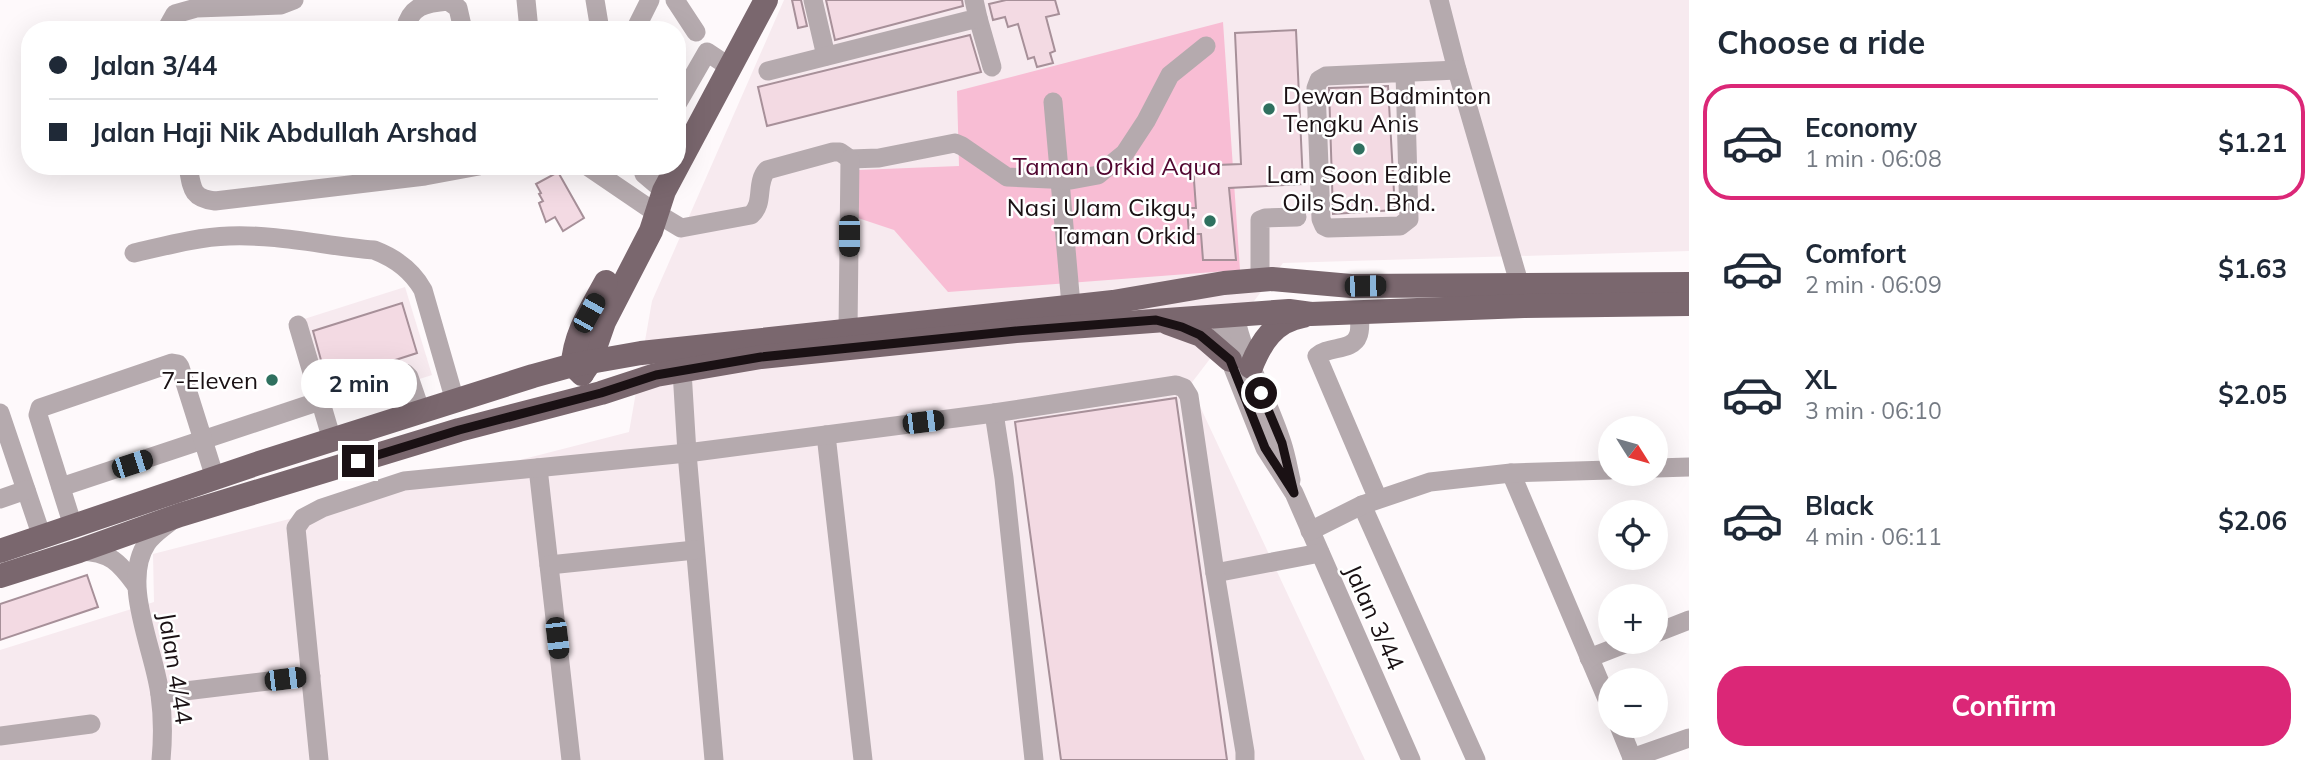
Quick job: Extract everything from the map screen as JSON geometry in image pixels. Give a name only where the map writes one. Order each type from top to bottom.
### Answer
[{"type":"main road","points":[[686,151],[766,0]]},
{"type":"main road","points":[[581,367],[577,341],[600,311],[628,242],[657,204],[673,175]]},
{"type":"main road","points":[[0,551],[485,391],[641,353],[1125,299],[1224,283],[1272,279],[1351,286],[1689,284]]},
{"type":"main road","points":[[1226,313],[1233,302],[1255,295],[1331,291],[1351,286]]},
{"type":"main road","points":[[1125,299],[1215,302],[1226,313]]},
{"type":"main road","points":[[581,367],[606,378],[656,375],[761,357],[1226,313],[1289,311],[1311,314],[1524,306],[1689,304]]},
{"type":"main road","points":[[600,311],[618,336],[641,353]]},
{"type":"main road","points":[[485,391],[557,351],[600,311]]},
{"type":"main road","points":[[1156,320],[1200,335],[1240,364],[1277,326],[1291,318],[1311,314]]},
{"type":"main road","points":[[459,430],[561,389],[581,367]]},
{"type":"main road","points":[[0,576],[180,515],[459,430],[601,393],[656,375]]},
{"type":"street","points":[[526,0],[528,21]]},
{"type":"street","points":[[595,0],[598,21]]},
{"type":"street","points":[[640,21],[650,0]]},
{"type":"street","points":[[675,0],[696,32]]},
{"type":"street","points":[[813,0],[826,56]]},
{"type":"street","points":[[1439,0],[1520,286]]},
{"type":"street","points":[[408,21],[414,10],[448,1],[458,8],[461,21]]},
{"type":"street","points":[[171,21],[175,14],[196,4],[287,2]]},
{"type":"street","points":[[768,71],[826,56],[976,9],[992,67]]},
{"type":"street","points":[[604,175],[657,204],[685,228],[746,217],[758,208],[761,178],[767,170],[833,152],[840,152],[850,159],[879,158],[955,144],[962,146],[1004,176],[1061,179],[1098,175],[1124,154],[1146,121],[1170,75],[1206,46]]},
{"type":"street","points":[[686,88],[707,52],[731,68]]},
{"type":"street","points":[[1405,73],[1409,219],[1400,226],[1328,228],[1321,219],[1316,83],[1326,76],[1457,70]]},
{"type":"street","points":[[1053,102],[1071,305]]},
{"type":"street","points":[[848,330],[850,159]]},
{"type":"street","points":[[190,175],[193,190],[199,197],[215,201],[396,175]]},
{"type":"street","points":[[644,175],[657,204]]},
{"type":"street","points":[[1260,280],[1260,220],[1297,217]]},
{"type":"street","points":[[134,253],[179,242],[227,236],[254,236],[374,250],[391,257],[417,280],[423,290],[455,401]]},
{"type":"street","name":"Jalan 3/44","points":[[1226,313],[1238,332],[1240,364],[1282,443],[1294,493],[1411,760]]},
{"type":"street","points":[[1360,313],[1358,337],[1354,342],[1326,349],[1317,356],[1370,502],[1476,760]]},
{"type":"street","points":[[298,325],[328,399],[332,440]]},
{"type":"street","points":[[73,526],[38,415],[40,408],[172,363],[180,367],[215,478]]},
{"type":"street","points":[[682,371],[714,760]]},
{"type":"street","points":[[61,487],[405,373],[409,377],[421,412]]},
{"type":"street","points":[[319,760],[296,528],[303,518],[322,508],[404,481],[687,453],[994,413],[1176,385],[1184,388],[1189,396],[1245,760]]},
{"type":"street","points":[[0,413],[42,537]]},
{"type":"street","points":[[994,413],[1004,478],[1034,760]]},
{"type":"street","points":[[826,435],[863,760]]},
{"type":"street","points":[[1668,468],[1689,467]]},
{"type":"street","points":[[538,468],[571,760]]},
{"type":"street","points":[[1311,531],[1370,502],[1430,482],[1511,473],[1598,470]]},
{"type":"street","points":[[1511,473],[1598,679]]},
{"type":"street","points":[[0,499],[26,490]]},
{"type":"street","points":[[136,585],[139,561],[147,542],[180,515]]},
{"type":"street","points":[[549,565],[695,550]]},
{"type":"street","points":[[79,551],[97,552],[111,558],[122,566],[136,585]]},
{"type":"street","points":[[1215,573],[1320,553]]},
{"type":"street","name":"Jalan 4/44","points":[[136,585],[160,694],[161,760]]},
{"type":"street","points":[[1668,628],[1689,620]]},
{"type":"street","points":[[1589,658],[1599,654]]},
{"type":"street","points":[[160,694],[311,676]]},
{"type":"street","points":[[0,736],[91,724]]},
{"type":"street","points":[[1624,738],[1633,759],[1689,738]]},
{"type":"shaded area","points":[[784,0],[1689,0],[1689,251],[1283,263],[1190,385],[1365,760],[0,760],[0,650],[154,602],[153,554],[629,432],[652,301]]},
{"type":"shaded area","points":[[405,287],[432,375],[328,408],[301,320]]},
{"type":"green space","name":"Taman Orkid Aqua","points":[[1223,22],[1240,270],[948,292],[894,230],[855,217],[858,170],[959,166],[957,91]]},
{"type":"building","points":[[792,0],[801,0],[807,26],[798,28]]},
{"type":"building","points":[[826,0],[962,0],[963,6],[835,40]]},
{"type":"building","points":[[1006,0],[1055,0],[1059,14],[1046,17],[1055,51],[1050,53],[1053,63],[1037,67],[1034,57],[1028,59],[1018,24],[1008,27],[1005,17],[993,20],[989,4]]},
{"type":"building","name":"Dewan Badminton Tengku Anis","points":[[1296,30],[1303,184],[1229,188],[1236,260],[1203,260],[1201,234],[1189,234],[1187,208],[1196,208],[1193,166],[1241,164],[1235,33]]},
{"type":"building","points":[[970,35],[981,72],[767,126],[758,87]]},
{"type":"building","name":"Lam Soon Edible Oils Sdn. Bhd.","points":[[1388,86],[1395,210],[1333,214],[1329,88]]},
{"type":"building","points":[[552,175],[560,175],[584,218],[563,231],[555,217],[546,222],[539,203],[543,201],[539,194],[541,193],[536,184]]},
{"type":"building","points":[[402,303],[417,353],[327,382],[313,331]]},
{"type":"building","points":[[1176,398],[1227,760],[1061,760],[1015,422]]},
{"type":"building","points":[[87,575],[98,607],[0,640],[0,604]]},
{"type":"place","name":"Dewan Badminton Tengku Anis","points":[[1269,109]]},
{"type":"place","name":"Lam Soon Edible Oils Sdn. Bhd.","points":[[1359,149]]},
{"type":"place","name":"Nasi Ulam Cikgu, Taman Orkid","points":[[1210,221]]},
{"type":"place","name":"7-Eleven","points":[[272,380]]},
{"type":"route","points":[[358,461],[656,375],[761,357],[1016,331],[1156,320],[1200,335],[1230,360],[1265,448],[1294,493],[1282,443],[1261,393]]}]
